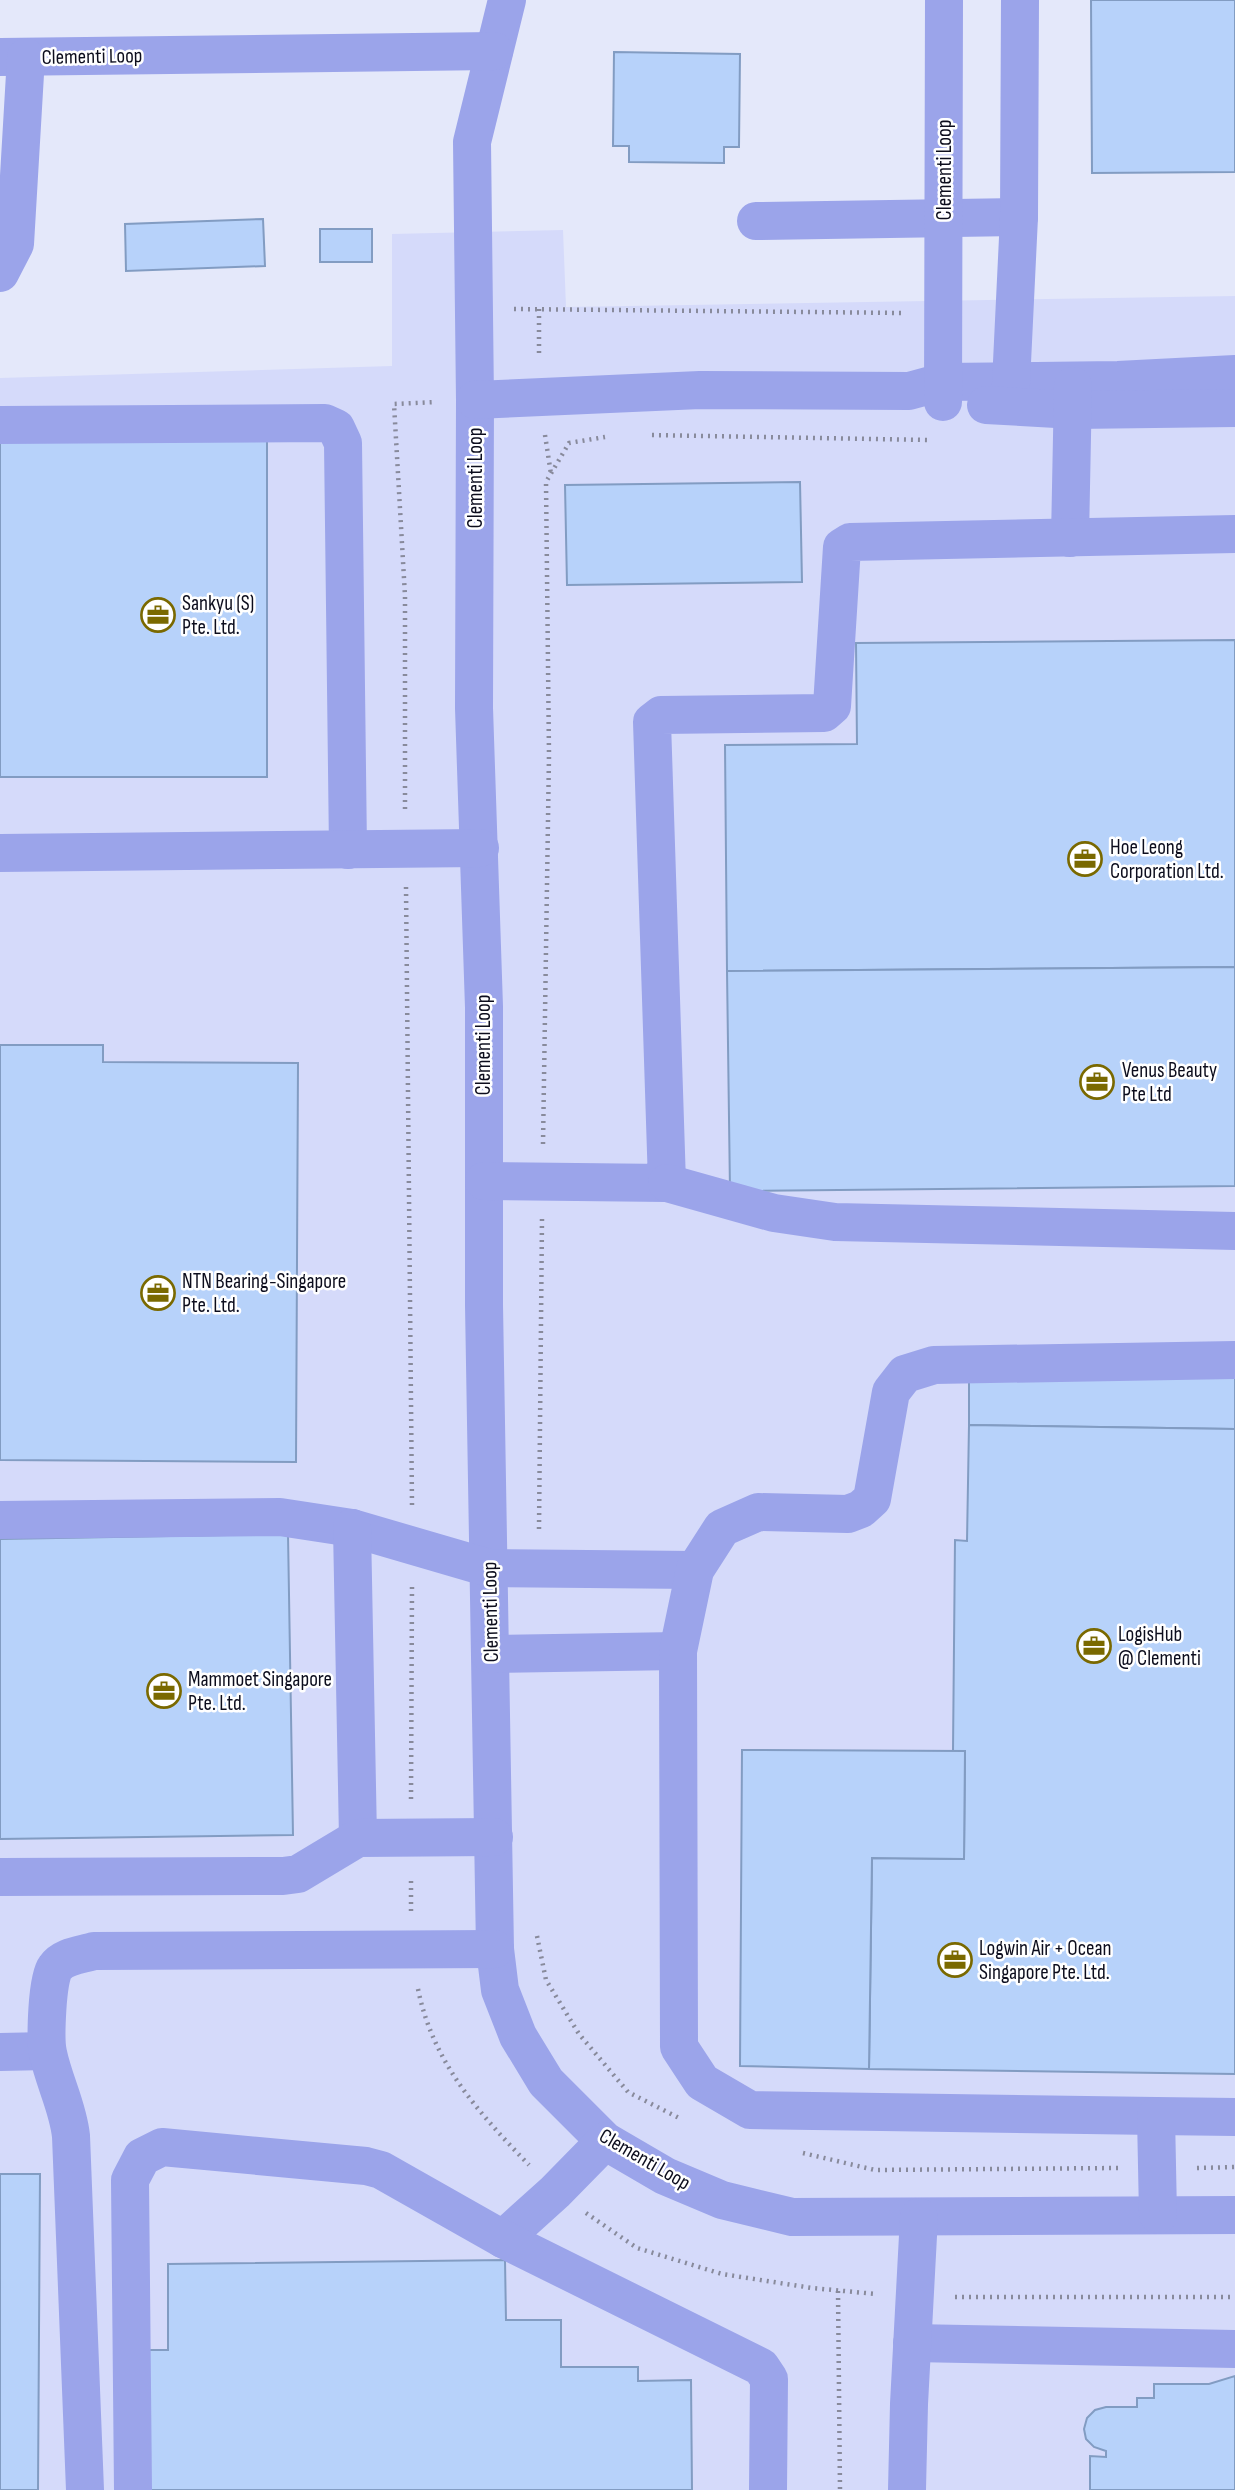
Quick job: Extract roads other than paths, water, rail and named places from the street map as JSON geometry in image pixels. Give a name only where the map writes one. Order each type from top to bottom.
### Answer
[{"type":"street","name":"Clementi Loop","points":[[507,0],[472,142],[474,708],[480,848],[495,1949],[500,1990],[518,2036],[546,2082],[605,2141],[664,2176],[722,2200],[792,2217],[1235,2215]]},
{"type":"street","name":"Clementi Loop","points":[[931,392],[943,313],[944,0]]},
{"type":"street","points":[[1011,393],[1019,217],[1020,0]]},
{"type":"street","name":"Clementi Loop","points":[[0,273],[15,244],[13,57],[494,51]]},
{"type":"street","points":[[756,221],[1019,217]]},
{"type":"street","name":"Clementi Loop","points":[[1073,395],[1118,380],[1235,374]]},
{"type":"street","name":"Clementi Loop","points":[[475,400],[701,390],[931,392],[1073,395],[1235,408]]},
{"type":"street","points":[[1070,538],[1073,395]]},
{"type":"street","points":[[0,425],[325,422],[336,428],[342,443],[348,850]]},
{"type":"street","points":[[667,1183],[652,722],[661,715],[824,713],[832,706],[842,547],[850,541],[1235,534]]},
{"type":"street","points":[[0,853],[480,848]]},
{"type":"street","points":[[484,1181],[667,1183],[774,1213],[835,1222],[1235,1231]]},
{"type":"street","points":[[1235,1360],[934,1364],[905,1374],[891,1392],[872,1499],[862,1509],[848,1514],[758,1512],[722,1528],[695,1570],[678,1651],[679,2047],[702,2082],[750,2110],[1235,2117]]},
{"type":"street","points":[[0,1520],[280,1517],[352,1528],[489,1568],[695,1570]]},
{"type":"street","points":[[352,1528],[358,1838]]},
{"type":"street","points":[[490,1654],[678,1651]]},
{"type":"street","points":[[0,1877],[283,1876],[298,1874],[358,1838],[494,1837]]},
{"type":"street","points":[[85,2490],[71,2136],[69,2116],[47,2051],[49,1982],[54,1968],[66,1959],[94,1951],[495,1949]]},
{"type":"street","points":[[0,2052],[47,2051]]},
{"type":"street","points":[[1156,2116],[1158,2215]]},
{"type":"street","points":[[503,2239],[555,2192],[605,2141]]},
{"type":"street","points":[[133,2490],[130,2180],[142,2157],[162,2147],[366,2166],[381,2170],[503,2239],[761,2367],[769,2379],[768,2490]]},
{"type":"street","points":[[907,2490],[919,2217]]},
{"type":"street","points":[[912,2343],[1235,2349]]},
{"type":"place","name":"Sankyu (S) Pte. Ltd.","points":[[158,615]]},
{"type":"place","name":"Hoe Leong Corporation Ltd.","points":[[1085,859]]},
{"type":"place","name":"Venus Beauty Pte Ltd","points":[[1097,1082]]},
{"type":"place","name":"NTN Bearing-Singapore Pte. Ltd.","points":[[158,1293]]},
{"type":"place","name":"LogisHub @ Clementi","points":[[1094,1646]]},
{"type":"place","name":"Mammoet Singapore Pte. Ltd.","points":[[164,1691]]},
{"type":"place","name":"Logwin Air + Ocean Singapore Pte. Ltd.","points":[[955,1960]]}]
